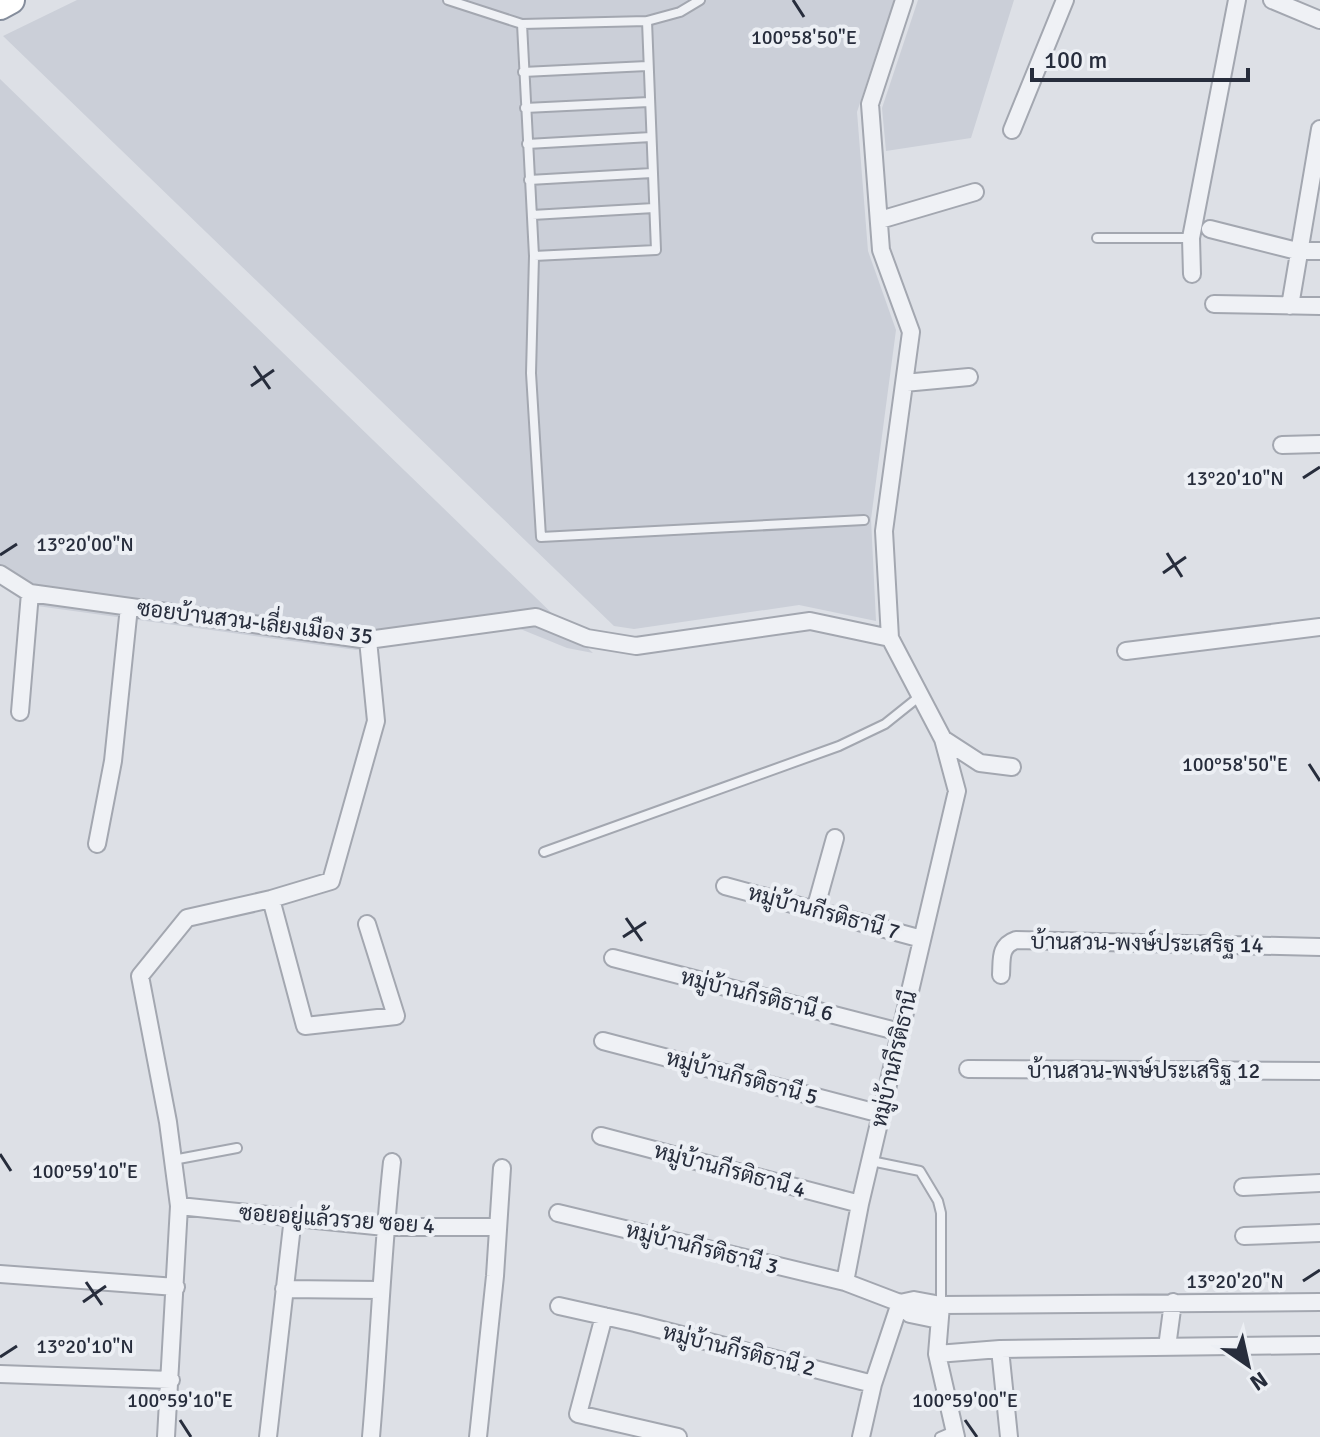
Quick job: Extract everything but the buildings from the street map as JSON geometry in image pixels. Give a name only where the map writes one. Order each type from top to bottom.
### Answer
[{"type":"highway","points":[[0,6],[11,0]]},
{"type":"street","points":[[890,638],[884,531],[911,332],[881,250],[870,104],[904,0]]},
{"type":"street","points":[[1012,130],[1065,0]]},
{"type":"street","points":[[1192,274],[1191,238],[1237,0]]},
{"type":"street","points":[[1272,0],[1320,20]]},
{"type":"street","points":[[1290,306],[1320,129]]},
{"type":"street","points":[[880,220],[975,192]]},
{"type":"street","points":[[1210,229],[1297,251],[1320,251]]},
{"type":"street","points":[[1214,304],[1320,306]]},
{"type":"street","points":[[904,383],[969,377]]},
{"type":"street","points":[[1282,445],[1320,444]]},
{"type":"street","name":"ซอยบ้านสวน-เลี่ยงเมือง 35","points":[[0,574],[30,593],[368,640],[536,617],[587,638],[636,646],[810,621],[890,638]]},
{"type":"street","points":[[20,712],[30,593]]},
{"type":"street","points":[[97,844],[113,761],[129,607]]},
{"type":"street","points":[[1126,651],[1320,627]]},
{"type":"street","name":"หมู่บ้านกีรติธานี","points":[[845,1282],[860,1204],[957,791],[943,739],[890,638]]},
{"type":"street","points":[[166,1437],[179,1206],[140,976],[187,918],[271,899],[331,881],[376,721],[368,640]]},
{"type":"street","points":[[943,739],[980,763],[1012,767]]},
{"type":"street","points":[[815,910],[835,838]]},
{"type":"street","name":"หมู่บ้านกีรติธานี 7","points":[[725,886],[922,939]]},
{"type":"street","points":[[271,899],[305,1026],[396,1016],[367,924]]},
{"type":"street","name":"บ้านสวน-พงษ์ประเสริฐ 14","points":[[1001,975],[1003,949],[1007,943],[1016,940],[1320,947]]},
{"type":"street","name":"หมู่บ้านกีรติธานี 6","points":[[613,958],[900,1032]]},
{"type":"street","name":"หมู่บ้านกีรติธานี 5","points":[[603,1041],[881,1114]]},
{"type":"street","name":"บ้านสวน-พงษ์ประเสริฐ 12","points":[[968,1069],[1320,1071]]},
{"type":"street","name":"หมู่บ้านกีรติธานี 4","points":[[601,1136],[860,1204]]},
{"type":"street","points":[[371,1437],[392,1162]]},
{"type":"street","points":[[478,1437],[495,1276],[502,1168]]},
{"type":"street","points":[[1243,1187],[1320,1183]]},
{"type":"street","name":"ซอยอยู่แล้วรวย ซอย 4","points":[[179,1206],[385,1227],[496,1227]]},
{"type":"street","name":"หมู่บ้านกีรติธานี 3","points":[[558,1213],[845,1282]]},
{"type":"street","points":[[268,1437],[293,1217]]},
{"type":"street","points":[[1244,1236],[1320,1233]]},
{"type":"street","points":[[0,1274],[176,1287]]},
{"type":"street","points":[[845,1282],[900,1303],[914,1300],[940,1313],[1173,1302],[1320,1302]]},
{"type":"street","points":[[284,1289],[380,1290]]},
{"type":"street","points":[[1167,1347],[1173,1302]]},
{"type":"street","points":[[861,1437],[873,1384],[900,1303]]},
{"type":"street","name":"หมู่บ้านกีรติธานี 2","points":[[559,1306],[873,1384]]},
{"type":"street","points":[[940,1313],[937,1354],[950,1435]]},
{"type":"street","points":[[604,1316],[578,1414],[678,1437]]},
{"type":"street","points":[[937,1354],[1000,1349],[1320,1345]]},
{"type":"street","points":[[1000,1349],[1009,1437]]},
{"type":"street","points":[[0,1374],[171,1380]]},
{"type":"lane","points":[[448,0],[522,24],[647,21],[680,12],[700,0]]},
{"type":"lane","points":[[534,256],[656,250],[647,21]]},
{"type":"lane","points":[[522,24],[534,256],[531,373],[541,537],[864,520]]},
{"type":"lane","points":[[523,72],[647,66]]},
{"type":"lane","points":[[525,108],[649,102]]},
{"type":"lane","points":[[527,144],[651,137]]},
{"type":"lane","points":[[529,180],[652,173]]},
{"type":"lane","points":[[532,215],[654,208]]},
{"type":"lane","points":[[1097,238],[1191,238]]},
{"type":"lane","points":[[544,852],[839,746],[885,724],[921,695]]},
{"type":"lane","points":[[173,1160],[237,1148]]},
{"type":"lane","points":[[870,1161],[920,1171],[938,1201],[940,1313]]},
{"type":"shaded area","points":[[77,0],[894,0],[857,112],[868,251],[896,330],[871,519],[876,621],[799,605],[634,629],[614,626],[3,36]]},
{"type":"shaded area","points":[[918,0],[1014,0],[971,138],[886,151],[882,108]]},
{"type":"shaded area","points":[[0,79],[593,653],[567,648],[518,628],[356,650],[30,605],[0,586]]}]
